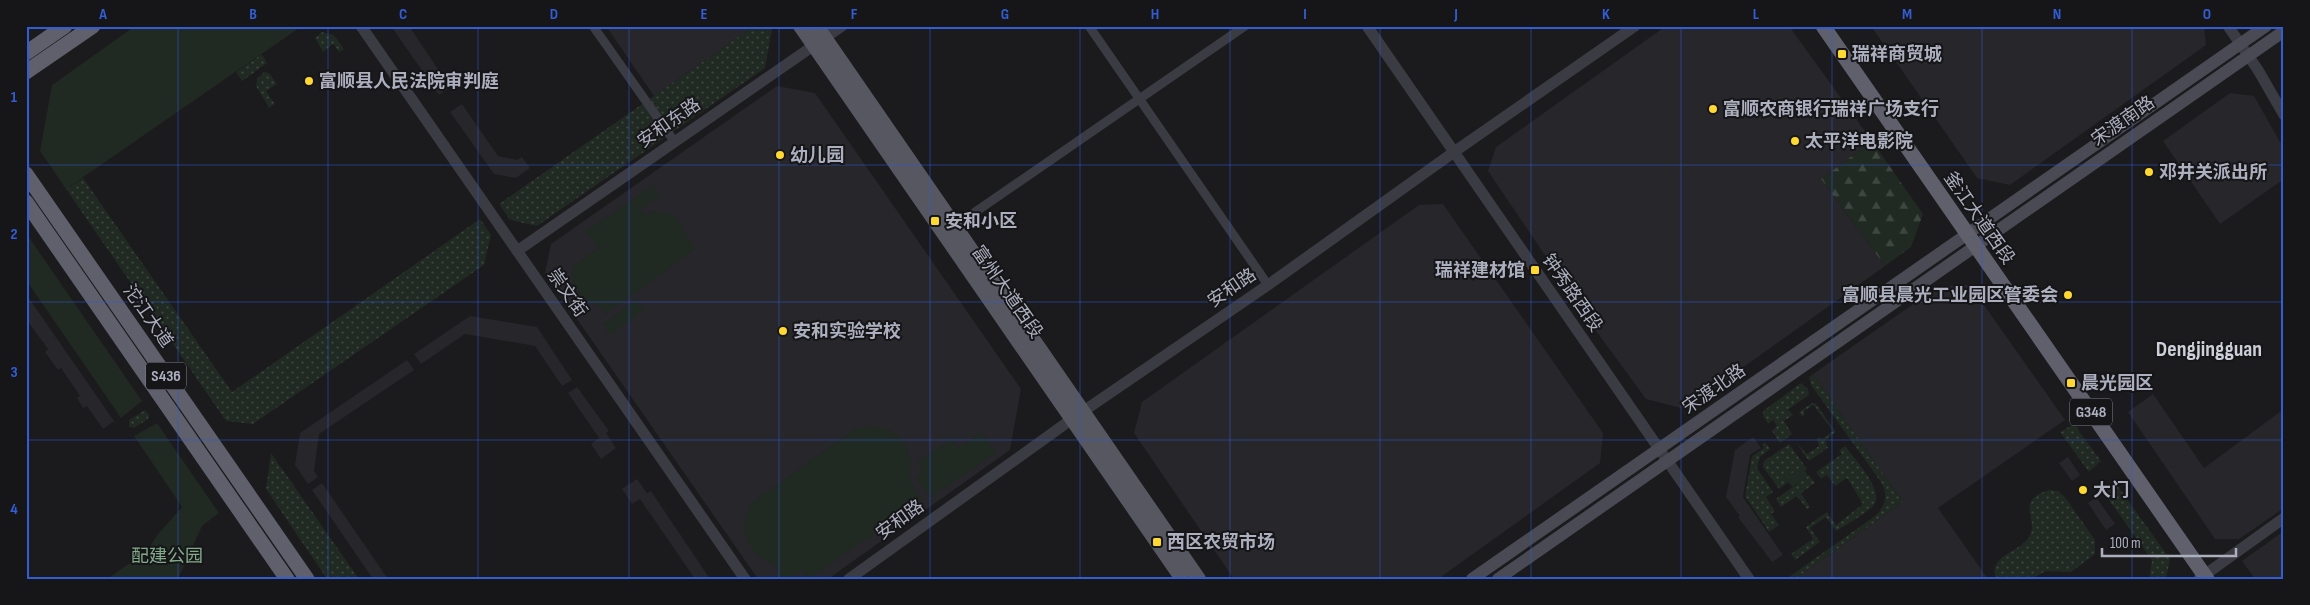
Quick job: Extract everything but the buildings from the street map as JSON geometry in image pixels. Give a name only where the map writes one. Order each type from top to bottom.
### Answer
[{"type":"highway","points":[[26,53],[64,26]]},
{"type":"highway","points":[[26,72],[92,26]]},
{"type":"highway","name":"釜江大道西段","points":[[1823,26],[1975,237]]},
{"type":"highway","name":"釜江大道西段","points":[[1835,26],[1975,237],[2208,576]]},
{"type":"highway","name":"沱江大道","points":[[26,174],[307,579]]},
{"type":"highway","name":"沱江大道","points":[[26,202],[287,579]]},
{"type":"main road","name":"富州大道西段","points":[[800,26],[818,36],[955,226],[1182,579]]},
{"type":"main road","name":"宋渡南路","points":[[1975,237],[2266,26]]},
{"type":"main road","name":"宋渡南路","points":[[1975,237],[2248,56],[2284,30]]},
{"type":"main road","name":"富州大道西段","points":[[818,36],[1077,415],[1199,579]]},
{"type":"main road","name":"宋渡北路","points":[[1472,579],[1659,449],[1975,237]]},
{"type":"main road","name":"宋渡北路","points":[[1498,579],[1667,461],[1975,237]]},
{"type":"street","name":"崇文街","points":[[361,26],[746,579]]},
{"type":"street","points":[[594,26],[674,141]]},
{"type":"street","name":"安和东路","points":[[517,251],[674,141],[818,36],[842,26]]},
{"type":"street","points":[[1088,26],[1268,284]]},
{"type":"street","points":[[955,226],[1245,26]]},
{"type":"street","name":"钟秀路西段","points":[[1367,26],[1749,579]]},
{"type":"street","name":"安和路","points":[[850,579],[1077,415],[1268,284],[1635,26]]},
{"type":"street","points":[[2228,26],[2284,115]]},
{"type":"street","points":[[2208,576],[2284,518]]},
{"type":"shaded area","points":[[391,26],[409,26],[450,87],[439,95]]},
{"type":"shaded area","points":[[606,26],[754,26],[654,96]]},
{"type":"shaded area","name":"瑞祥商贸城","points":[[1666,26],[1789,26],[1872,141],[1821,179],[1885,266],[1685,409],[1646,399],[1599,335],[1488,171],[1496,147]]},
{"type":"shaded area","points":[[1871,26],[2204,26],[2206,45],[2010,185],[1977,178]]},
{"type":"shaded area","name":"安和实验学校","points":[[777,86],[815,93],[1021,389],[1010,450],[828,579],[758,579],[545,273],[551,244]]},
{"type":"shaded area","points":[[2230,93],[2254,96],[2284,149],[2284,179],[2220,224],[2163,141]]},
{"type":"shaded area","points":[[462,104],[498,156],[517,160],[522,157],[530,168],[516,178],[494,174],[450,112]]},
{"type":"shaded area","points":[[1443,204],[1603,433],[1600,463],[1438,579],[1234,579],[1134,433],[1142,402],[1419,205]]},
{"type":"shaded area","points":[[1970,285],[2065,420],[1938,508],[1988,579],[1795,579],[1903,502],[1813,374],[1939,286]]},
{"type":"shaded area","points":[[26,294],[114,421],[103,429],[87,406],[83,408],[77,398],[80,396],[61,368],[58,370],[45,352],[48,349],[26,319]]},
{"type":"shaded area","points":[[470,316],[537,327],[572,380],[562,386],[535,346],[465,334],[421,364],[414,354]]},
{"type":"shaded area","points":[[407,360],[414,370],[319,434],[314,471],[318,477],[308,484],[295,465],[300,433]]},
{"type":"shaded area","points":[[577,387],[609,431],[606,433],[616,448],[601,459],[591,444],[599,438],[568,393]]},
{"type":"shaded area","points":[[2153,394],[2204,468],[2284,409],[2284,508],[2239,539],[2215,539],[2128,412]]},
{"type":"shaded area","points":[[1753,437],[1761,448],[1750,455],[1743,497],[1783,555],[1772,562],[1738,517],[1740,516],[1726,497],[1735,450]]},
{"type":"shaded area","points":[[2068,457],[2080,475],[2072,481],[2059,463]]},
{"type":"shaded area","points":[[637,479],[647,493],[651,491],[710,579],[695,579],[640,499],[632,504],[622,489]]},
{"type":"shaded area","points":[[322,483],[388,579],[373,579],[312,490]]},
{"type":"shaded area","points":[[2096,497],[2115,524],[2106,530],[2088,503]]},
{"type":"shaded area","points":[[2284,531],[2284,579],[2255,579],[2242,561]]},
{"type":"green space","points":[[135,26],[302,26],[66,189],[40,151],[52,85]]},
{"type":"green space","points":[[754,26],[770,26],[772,29],[765,68],[537,226],[510,220],[499,204]]},
{"type":"green space","points":[[322,32],[334,35],[344,49],[339,52],[333,44],[323,52],[315,38]]},
{"type":"green space","points":[[262,54],[267,63],[242,81],[236,72]]},
{"type":"green space","points":[[264,72],[269,73],[277,84],[266,91],[275,104],[269,108],[256,86],[257,79]]},
{"type":"green space","points":[[1872,141],[1923,214],[1911,247],[1885,266],[1821,179]]},
{"type":"green space","points":[[83,178],[232,392],[480,219],[491,235],[484,265],[253,424],[226,421],[66,189]]},
{"type":"green space","points":[[653,185],[660,195],[640,209],[645,215],[655,211],[674,214],[695,249],[606,314],[600,306],[580,296],[573,283],[572,276],[578,262],[598,248],[586,231]]},
{"type":"green space","points":[[26,233],[142,401],[121,418],[26,280]]},
{"type":"green space","points":[[636,300],[644,310],[610,335],[603,324]]},
{"type":"green space","points":[[1813,374],[1903,502],[1795,579],[1786,579],[1875,516],[1882,508],[1885,500],[1885,491],[1881,482],[1811,385],[1809,377]]},
{"type":"green space","points":[[1801,383],[1808,389],[1809,395],[1786,411],[1789,410],[1793,415],[1784,421],[1792,434],[1780,443],[1772,431],[1777,426],[1773,420],[1768,424],[1763,416],[1763,411]]},
{"type":"green space","points":[[1812,403],[1816,404],[1836,432],[1825,440],[1828,448],[1809,461],[1795,441],[1807,454],[1819,446],[1817,439],[1820,437],[1822,439],[1833,431],[1813,405],[1803,412],[1805,414],[1802,417],[1799,412]]},
{"type":"green space","points":[[145,410],[149,415],[148,419],[134,428],[129,427],[129,420]]},
{"type":"green space","name":"配建公园","points":[[157,423],[219,513],[202,526],[178,579],[107,579],[147,551],[158,534],[182,507],[134,436]]},
{"type":"green space","points":[[2074,424],[2101,461],[2089,472],[2060,432]]},
{"type":"green space","points":[[866,426],[888,430],[897,435],[903,442],[911,459],[910,481],[922,499],[810,579],[802,570],[790,579],[783,579],[771,563],[761,558],[750,546],[745,532],[746,517],[749,509],[753,502],[854,429]]},
{"type":"green space","points":[[982,432],[996,453],[930,498],[916,477],[923,472],[917,462],[952,439],[958,448]]},
{"type":"green space","points":[[1765,442],[1770,449],[1760,457],[1757,468],[1773,492],[1766,497],[1775,511],[1771,514],[1779,525],[1769,532],[1745,496],[1752,456],[1764,448],[1762,445]]},
{"type":"green space","points":[[1789,444],[1807,469],[1779,489],[1763,467],[1764,461]]},
{"type":"green space","points":[[1845,446],[1872,483],[1876,499],[1874,505],[1836,531],[1826,517],[1810,528],[1820,542],[1795,560],[1791,554],[1813,539],[1806,527],[1827,512],[1836,525],[1863,504],[1847,478],[1835,486],[1827,475],[1821,479],[1816,472],[1842,454],[1839,450]]},
{"type":"green space","points":[[271,453],[359,579],[327,579],[266,489]]},
{"type":"green space","points":[[1802,466],[1808,476],[1792,487],[1785,478]]},
{"type":"green space","points":[[1809,475],[1815,483],[1801,493],[1810,507],[1807,509],[1797,496],[1781,507],[1776,499]]},
{"type":"green space","points":[[2117,485],[2170,559],[2166,579],[2149,579],[2152,560],[2103,492]]},
{"type":"green space","points":[[2049,490],[2058,491],[2065,497],[2095,540],[2095,554],[2071,572],[2046,571],[2031,579],[1996,579],[1994,571],[1996,565],[2029,537],[2032,530],[2030,505],[2032,499],[2038,494]]},
{"type":"place","name":"瑞祥商贸城","points":[[1842,54]]},
{"type":"place","name":"富顺县人民法院审判庭","points":[[309,81]]},
{"type":"place","name":"富顺农商银行瑞祥广场支行","points":[[1713,109]]},
{"type":"place","name":"太平洋电影院","points":[[1795,141]]},
{"type":"place","name":"幼儿园","points":[[780,155]]},
{"type":"place","name":"邓井关派出所","points":[[2149,172]]},
{"type":"place","name":"安和小区","points":[[935,221]]},
{"type":"place","name":"瑞祥建材馆","points":[[1535,270]]},
{"type":"place","name":"富顺县晨光工业园区管委会","points":[[2068,295]]},
{"type":"place","name":"安和实验学校","points":[[783,331]]},
{"type":"place","name":"晨光园区","points":[[2071,383]]},
{"type":"place","name":"大门","points":[[2083,490]]},
{"type":"place","name":"西区农贸市场","points":[[1157,542]]},
{"type":"district","name":"Dengjingguan","points":[[2209,349]]}]
